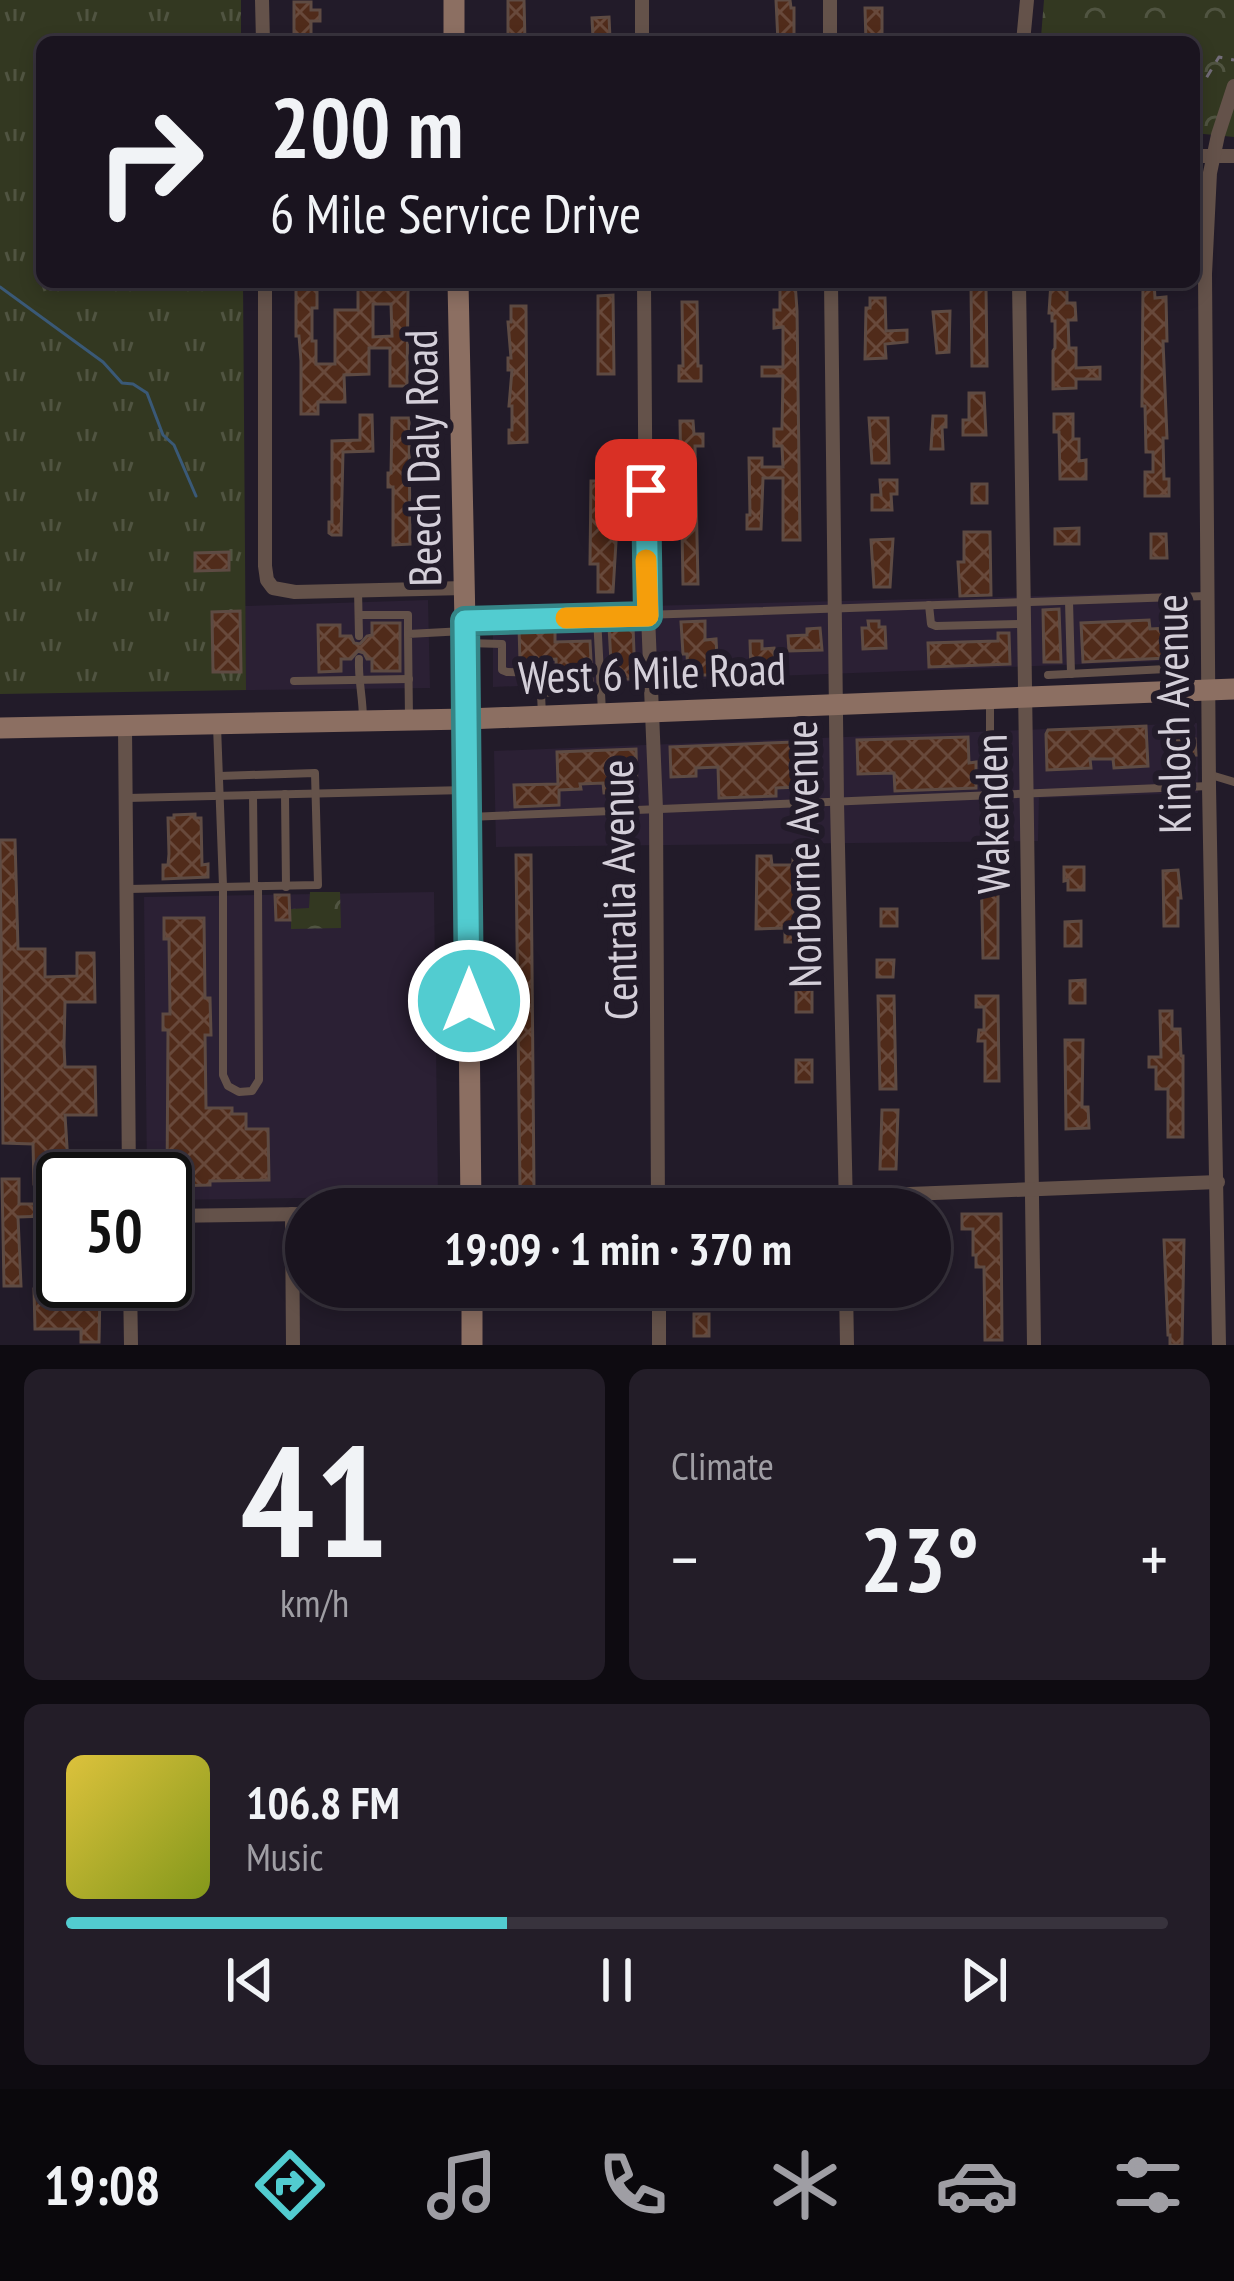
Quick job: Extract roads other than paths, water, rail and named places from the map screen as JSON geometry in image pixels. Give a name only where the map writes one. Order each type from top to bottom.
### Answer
[{"type":"main road","points":[[454,0],[454,36]]},
{"type":"main road","name":"Beech Daly Road","points":[[458,288],[471,1188]]},
{"type":"main road","name":"West 6 Mile Road","points":[[0,728],[466,719],[1026,698],[1091,684],[1165,681],[1209,690],[1234,689]]},
{"type":"main road","points":[[472,1308],[472,1345]]},
{"type":"street","points":[[262,0],[263,36]]},
{"type":"street","points":[[642,0],[642,36]]},
{"type":"street","points":[[830,0],[830,36]]},
{"type":"street","points":[[1025,36],[1027,0]]},
{"type":"street","name":"Kinloch Avenue","points":[[1219,1345],[1205,274],[1213,154],[1234,86]]},
{"type":"street","points":[[1200,155],[1234,156]]},
{"type":"street","points":[[265,288],[267,580],[273,588],[295,592],[465,589]]},
{"type":"street","name":"Centralia Avenue","points":[[644,288],[656,809],[658,1188]]},
{"type":"street","name":"Norborne Avenue","points":[[832,288],[846,1188]]},
{"type":"street","name":"Wakenden","points":[[1018,288],[1034,1345]]},
{"type":"street","points":[[125,727],[129,1152]]},
{"type":"street","points":[[951,1195],[1217,1182]]},
{"type":"street","points":[[192,1216],[285,1214]]},
{"type":"street","points":[[130,1308],[131,1345]]},
{"type":"street","points":[[293,1345],[295,1308]]},
{"type":"street","points":[[659,1308],[659,1345]]},
{"type":"street","points":[[846,1308],[847,1345]]},
{"type":"lane","points":[[358,590],[359,636]]},
{"type":"lane","points":[[408,634],[597,617],[1208,596]]},
{"type":"lane","points":[[1069,601],[1071,674]]},
{"type":"lane","points":[[928,605],[931,624],[937,626],[1024,624]]},
{"type":"lane","points":[[358,615],[408,615],[409,720]]},
{"type":"lane","points":[[597,617],[602,714]]},
{"type":"lane","points":[[465,631],[502,644],[502,670],[540,673],[542,716]]},
{"type":"lane","points":[[358,659],[363,721]]},
{"type":"lane","points":[[1165,681],[1186,668]]},
{"type":"lane","points":[[1048,675],[1071,674],[1091,684]]},
{"type":"lane","points":[[294,681],[409,679]]},
{"type":"lane","points":[[540,693],[601,690]]},
{"type":"lane","points":[[990,699],[990,795]]},
{"type":"lane","points":[[217,725],[224,1075],[233,1091],[246,1092],[260,1080],[253,795]]},
{"type":"lane","points":[[127,890],[318,885],[315,773],[219,776]]},
{"type":"lane","points":[[467,817],[1234,782]]},
{"type":"lane","points":[[126,798],[467,790]]},
{"type":"lane","points":[[285,794],[286,887]]},
{"type":"waterway","points":[[0,287],[103,362],[122,383],[147,393],[196,496]]}]
